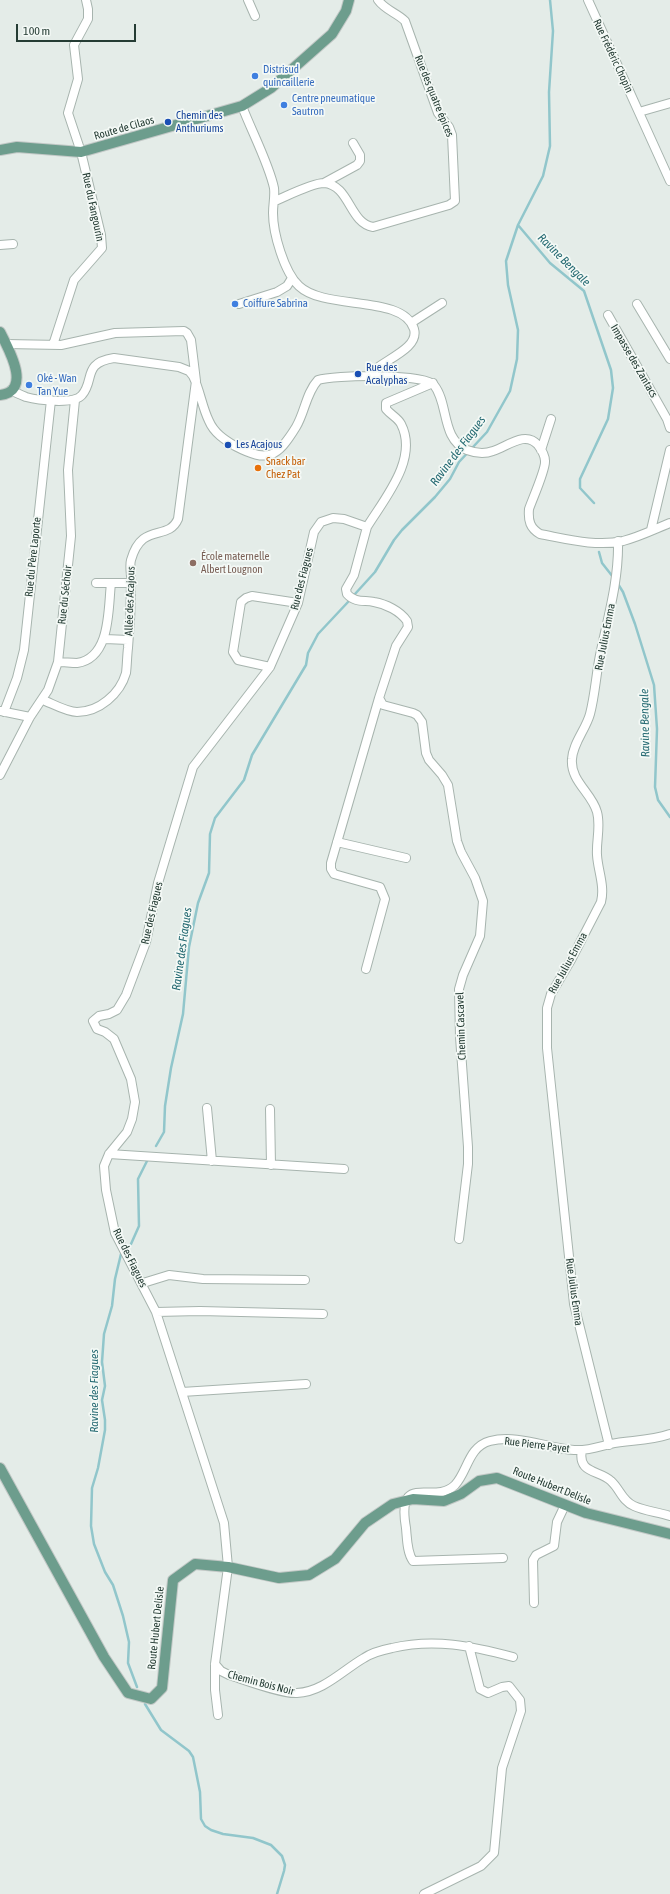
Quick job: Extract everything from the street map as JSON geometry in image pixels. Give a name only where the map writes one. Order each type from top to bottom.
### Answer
[{"type":"main road","name":"Route de Cilaos","points":[[0,150],[22,147],[81,152],[242,106],[271,88],[332,34],[346,11],[349,0]]},
{"type":"main road","points":[[0,332],[17,373],[15,385],[11,390],[0,395]]},
{"type":"main road","name":"Route Hubert Delisle","points":[[0,1468],[104,1658],[128,1693],[151,1698],[162,1688],[173,1580],[196,1564],[228,1567],[279,1578],[309,1575],[335,1559],[365,1523],[393,1504],[413,1499],[444,1501],[460,1494],[479,1481],[497,1478],[586,1513],[670,1534]]},
{"type":"street","points":[[81,152],[68,113],[78,79],[74,45],[88,19],[86,0]]},
{"type":"street","points":[[248,0],[255,16]]},
{"type":"street","name":"Rue des quatre épices","points":[[324,183],[339,190],[358,219],[367,226],[379,226],[449,205],[455,201],[456,196],[452,135],[449,127],[438,113],[405,21],[400,16],[382,6],[378,0]]},
{"type":"street","name":"Rue Frédéric Chopin","points":[[588,0],[670,180]]},
{"type":"street","points":[[639,112],[670,102]]},
{"type":"street","points":[[242,106],[271,180],[275,201],[273,213],[277,238],[286,267],[299,287],[309,294],[328,300],[379,306],[400,313],[412,323],[415,336],[408,348],[377,367],[368,376]]},
{"type":"street","points":[[275,201],[324,183],[356,165],[360,161],[360,156],[353,143]]},
{"type":"street","name":"Rue du Fangourin","points":[[53,345],[74,280],[102,248],[102,235],[81,152]]},
{"type":"street","points":[[0,245],[13,244]]},
{"type":"street","points":[[239,304],[277,292],[287,286],[292,278]]},
{"type":"street","points":[[412,323],[442,303]]},
{"type":"street","points":[[637,304],[670,359]]},
{"type":"street","name":"Impasse des Zantacs","points":[[608,315],[667,419],[670,428]]},
{"type":"street","points":[[6,344],[69,344],[120,332],[184,331],[191,340],[196,381],[209,422],[217,433],[229,443],[253,455],[261,457],[270,455],[283,446],[297,426],[311,390],[318,380],[368,376],[421,379],[433,383],[442,399],[449,430],[455,442],[466,450],[481,453],[493,451],[522,439],[528,439],[537,443],[546,462],[529,510],[528,517],[533,530],[540,534],[589,542],[607,543],[638,536],[670,523]]},
{"type":"street","points":[[11,390],[26,397],[66,401],[75,400],[85,391],[90,372],[95,366],[107,359],[114,358],[179,367],[189,371],[196,381]]},
{"type":"street","name":"Allée des Acajous","points":[[43,700],[76,712],[93,710],[107,702],[119,688],[126,673],[132,583],[131,561],[141,540],[149,534],[173,527],[178,519],[196,381]]},
{"type":"street","points":[[366,969],[385,899],[380,888],[334,874],[331,869],[331,863],[379,698],[396,646],[404,634],[408,624],[403,616],[390,607],[373,602],[356,601],[347,594],[346,589],[354,575],[367,527],[397,478],[405,454],[406,437],[402,426],[400,421],[386,409],[386,403],[433,383]]},
{"type":"street","name":"Rue du Père Laporte","points":[[2,712],[17,678],[24,650],[51,400]]},
{"type":"street","name":"Rue du Séchoir","points":[[0,775],[30,717],[43,700],[56,673],[71,536],[68,470],[75,400]]},
{"type":"street","points":[[541,450],[551,419]]},
{"type":"street","points":[[651,530],[670,450]]},
{"type":"street","name":"Rue des Fiagues","points":[[228,1567],[224,1523],[156,1312],[143,1283],[116,1233],[106,1190],[104,1166],[109,1154],[127,1132],[132,1119],[135,1102],[130,1079],[114,1039],[105,1032],[97,1029],[94,1020],[99,1016],[109,1014],[117,1010],[129,988],[146,942],[158,883],[193,767],[270,667],[298,603],[310,543],[314,532],[321,522],[334,518],[344,519],[367,527]]},
{"type":"street","name":"Rue Julius Emma","points":[[609,1444],[574,1304],[547,1048],[547,1016],[551,994],[571,960],[603,896],[597,855],[597,813],[594,803],[576,779],[572,768],[572,758],[589,716],[595,692],[599,657],[617,573],[618,541]]},
{"type":"street","points":[[96,583],[132,583]]},
{"type":"street","points":[[58,662],[76,663],[84,661],[99,648],[105,639],[111,583]]},
{"type":"street","points":[[270,667],[238,660],[233,652],[241,602],[252,596],[298,603]]},
{"type":"street","points":[[105,639],[128,640]]},
{"type":"street","name":"Chemin Cascavel","points":[[379,698],[383,705],[417,715],[422,722],[426,753],[429,760],[442,775],[448,785],[457,841],[461,852],[475,878],[483,901],[480,936],[463,975],[459,989],[460,1037],[468,1164],[459,1239]]},
{"type":"street","points":[[2,712],[30,717]]},
{"type":"street","points":[[337,842],[406,858]]},
{"type":"street","points":[[207,1108],[212,1161]]},
{"type":"street","points":[[270,1109],[271,1165]]},
{"type":"street","points":[[109,1154],[344,1169]]},
{"type":"street","points":[[143,1283],[169,1275],[203,1279],[305,1280]]},
{"type":"street","points":[[156,1312],[200,1311],[322,1314]]},
{"type":"street","points":[[182,1392],[306,1384]]},
{"type":"street","name":"Rue Pierre Payet","points":[[406,1501],[416,1492],[436,1492],[450,1488],[458,1480],[476,1449],[488,1442],[514,1440],[582,1450],[609,1444],[652,1439],[670,1434]]},
{"type":"street","points":[[582,1450],[581,1458],[587,1469],[611,1481],[626,1502],[636,1507],[670,1516]]},
{"type":"street","points":[[406,1501],[405,1521],[410,1555],[413,1561],[503,1558]]},
{"type":"street","points":[[534,1603],[533,1560],[536,1555],[554,1546],[557,1522],[565,1505]]},
{"type":"street","name":"Chemin Bois Noir","points":[[228,1567],[216,1664],[222,1671],[229,1675],[295,1693],[321,1686],[362,1659],[382,1650],[423,1643],[469,1646],[513,1657]]},
{"type":"street","points":[[424,1894],[481,1866],[494,1853],[502,1768],[521,1711],[520,1700],[509,1686],[502,1687],[488,1693],[480,1689],[469,1646]]},
{"type":"street","points":[[216,1664],[215,1690],[218,1715]]},
{"type":"waterway","name":"Ravine Bengale","points":[[550,0],[553,31],[549,92],[550,146],[543,176],[518,225],[550,263],[584,291],[611,370],[613,388],[608,419],[580,479],[580,488],[594,503]]},
{"type":"waterway","name":"Ravine des Fiagues","points":[[355,594],[375,572],[394,540],[402,530],[435,497],[450,479],[459,462],[487,432],[510,391],[517,359],[518,330],[508,285],[506,261],[518,225]]},
{"type":"waterway","name":"Ravine Bengale","points":[[599,552],[602,563],[613,577]]},
{"type":"waterway","name":"Ravine Bengale","points":[[618,584],[623,592],[635,624],[654,685],[657,729],[655,787],[658,800],[670,817]]},
{"type":"waterway","name":"Ravine des Fiagues","points":[[156,1146],[164,1132],[165,1106],[171,1068],[183,1014],[189,947],[198,903],[209,873],[210,834],[215,818],[244,780],[252,755],[306,665],[308,653],[318,634],[348,602]]},
{"type":"waterway","name":"Ravine des Fiagues","points":[[131,1244],[139,1226],[138,1179],[148,1159]]},
{"type":"waterway","name":"Ravine des Fiagues","points":[[121,1254],[115,1279],[112,1306],[104,1334],[102,1362],[105,1386],[102,1400],[105,1430],[98,1468],[92,1488],[91,1526],[94,1544],[105,1572],[113,1585],[123,1616],[129,1642],[128,1663],[137,1687]]},
{"type":"waterway","name":"Ravine des Fiagues","points":[[145,1704],[161,1730],[189,1751],[193,1757],[200,1792],[201,1819],[205,1826],[211,1830],[223,1834],[253,1838],[271,1845],[282,1856],[285,1865],[277,1894]]},
{"type":"place","name":"Distrisud quincaillerie","points":[[255,76]]},
{"type":"place","name":"Centre pneumatique Sautron","points":[[284,105]]},
{"type":"place","name":"Chemin des Anthuriums","points":[[168,122]]},
{"type":"place","name":"Coiffure Sabrina","points":[[235,304]]},
{"type":"place","name":"Rue des Acalyphas","points":[[358,374]]},
{"type":"place","name":"Oké - Wan Tan Yue","points":[[29,385]]},
{"type":"place","name":"Les Acajous","points":[[228,445]]},
{"type":"place","name":"Snack bar Chez Pat","points":[[258,468]]},
{"type":"place","name":"École maternelle Albert Lougnon","points":[[193,563]]}]
